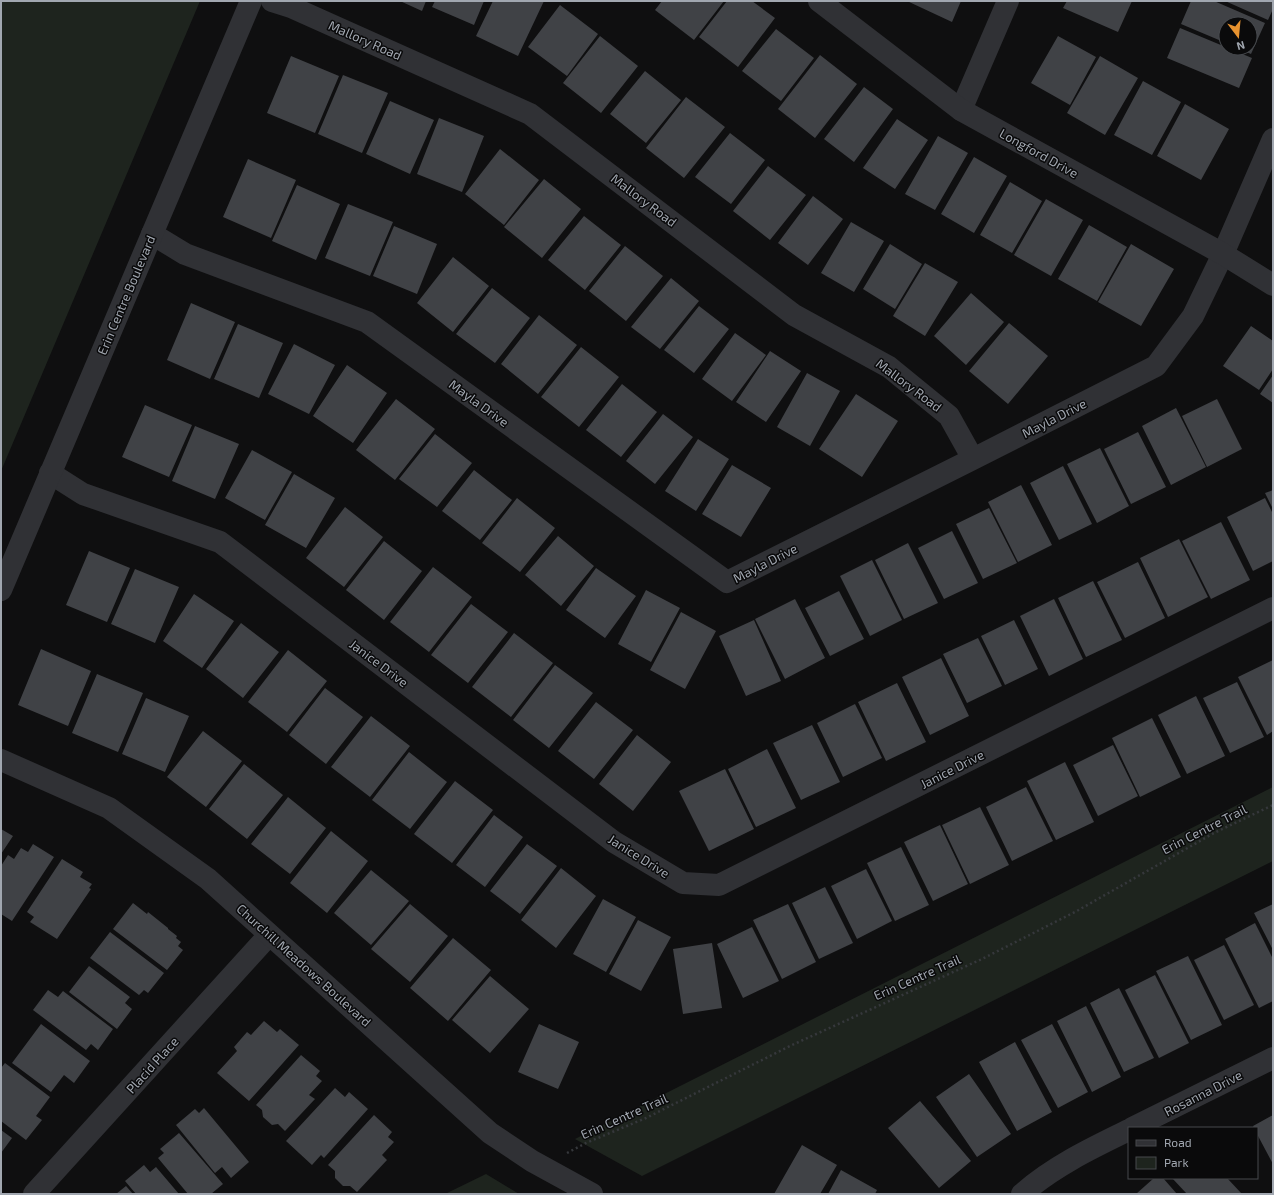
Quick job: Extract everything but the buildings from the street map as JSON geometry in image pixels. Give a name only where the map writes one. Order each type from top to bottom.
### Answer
[{"type":"street","name":"Erin Centre Boulevard","points":[[1,590],[251,1]]},
{"type":"street","name":"Mallory Road","points":[[272,1],[291,7],[530,114],[794,316],[889,367],[949,416],[973,459]]},
{"type":"street","name":"Longford Drive","points":[[819,1],[961,110],[1223,254],[1273,285]]},
{"type":"street","points":[[961,110],[1008,1]]},
{"type":"street","name":"Mayla Drive","points":[[152,234],[185,254],[367,322],[727,582],[1156,366],[1193,316],[1223,254],[1273,139]]},
{"type":"street","name":"Janice Drive","points":[[50,473],[83,494],[220,542],[614,842],[683,883],[719,885],[1273,608]]},
{"type":"street","name":"Churchill Meadows Boulevard","points":[[1,760],[109,808],[208,879],[490,1133],[532,1161],[592,1194]]},
{"type":"street","name":"Placid Place","points":[[34,1194],[269,934]]},
{"type":"street","name":"Rosanna Drive","points":[[1134,1127],[1273,1058]]},
{"type":"street","points":[[1022,1194],[1059,1166],[1128,1131]]},
{"type":"path","name":"Erin Centre Trail","points":[[562,1156],[586,1143],[646,1118],[799,1042],[982,959],[1075,912],[1214,833],[1273,805]]},
{"type":"green space","points":[[1,1],[200,1],[1,471]]},
{"type":"green space","points":[[1273,787],[1273,861],[642,1176],[575,1139]]},
{"type":"green space","points":[[486,1174],[519,1194],[445,1194]]}]
